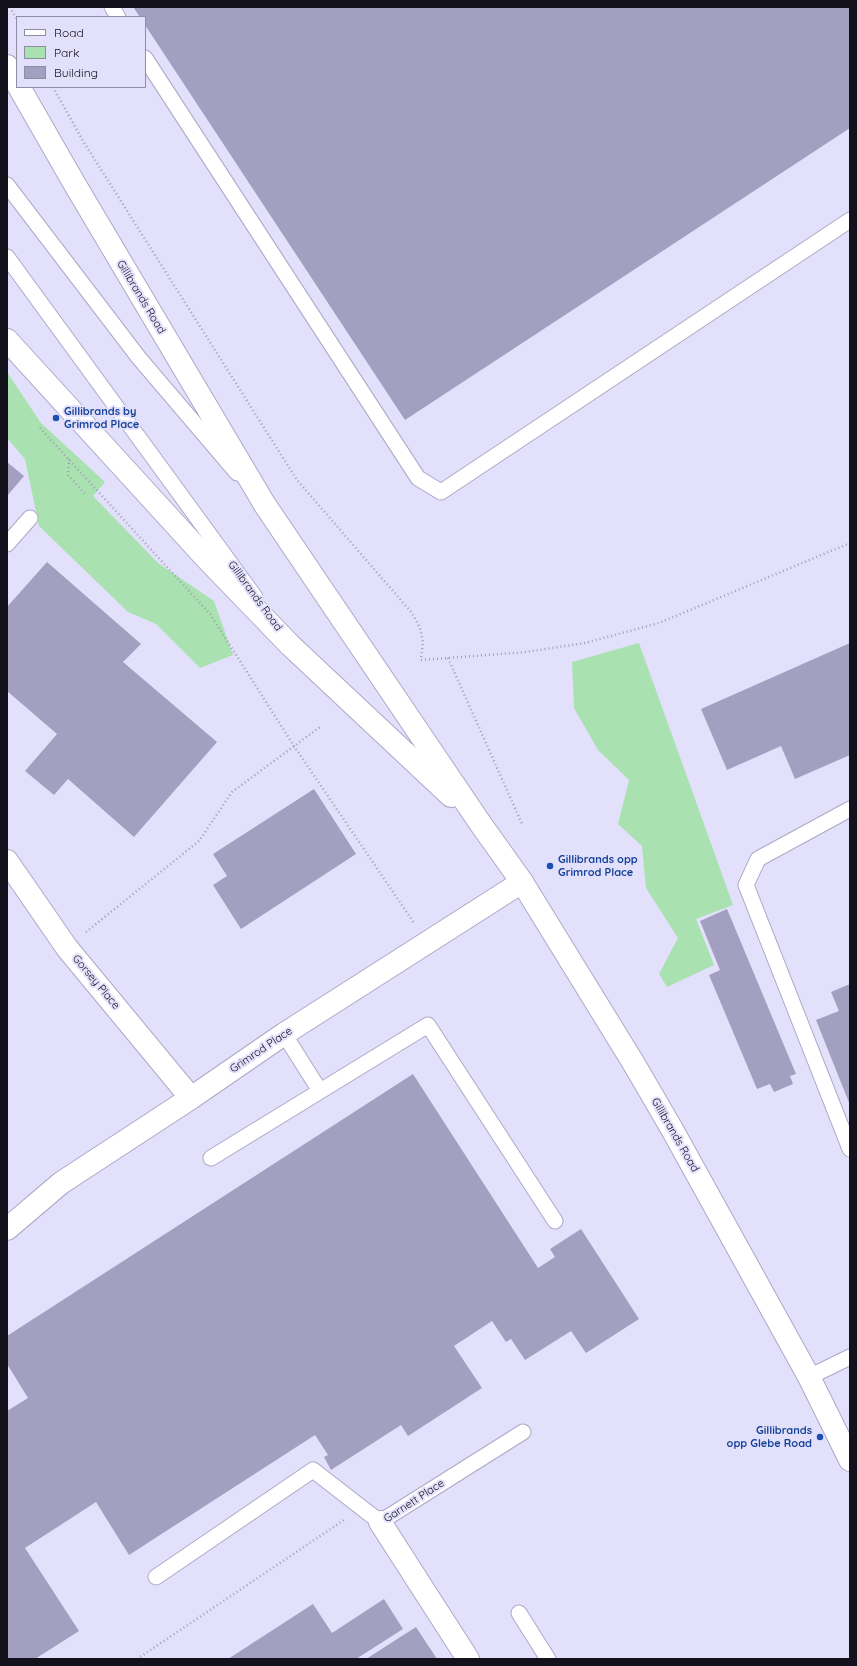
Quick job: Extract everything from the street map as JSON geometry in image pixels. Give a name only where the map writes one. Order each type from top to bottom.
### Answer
[{"type":"street","points":[[7,66],[16,82]]},
{"type":"street","name":"Gillibrands Road","points":[[20,88],[74,184],[264,506],[480,823],[522,882],[673,1131],[809,1377],[850,1460]]},
{"type":"street","name":"Gillibrands Road","points":[[7,340],[206,558],[290,645],[480,823]]},
{"type":"street","name":"Gorsey Place","points":[[7,861],[67,948],[191,1098]]},
{"type":"street","name":"Grimrod Place","points":[[7,1228],[61,1183],[191,1098],[284,1034],[522,882]]},
{"type":"street","name":"Garnett Place","points":[[380,1522],[468,1659]]},
{"type":"lane","points":[[112,7],[117,16]]},
{"type":"lane","points":[[146,60],[418,478],[441,492],[850,220]]},
{"type":"lane","name":"Gillibrands Road","points":[[7,185],[139,358],[264,506]]},
{"type":"lane","name":"Gillibrands Road","points":[[7,258],[290,645]]},
{"type":"lane","points":[[7,544],[30,518]]},
{"type":"lane","points":[[850,809],[758,859],[746,885],[850,1150]]},
{"type":"lane","points":[[211,1158],[428,1025],[555,1221]]},
{"type":"lane","points":[[284,1034],[320,1091]]},
{"type":"lane","points":[[809,1377],[850,1357]]},
{"type":"lane","name":"Garnett Place","points":[[380,1522],[523,1432]]},
{"type":"lane","points":[[156,1577],[313,1470],[380,1522]]},
{"type":"lane","points":[[519,1613],[548,1659]]},
{"type":"path","points":[[10,7],[16,18]]},
{"type":"path","points":[[54,88],[83,141],[297,480],[412,613],[420,628],[423,642],[421,660],[526,652],[585,643],[659,623],[850,543]]},
{"type":"path","points":[[40,428],[210,614],[294,746],[427,943]]},
{"type":"path","points":[[69,458],[68,475],[85,494]]},
{"type":"path","points":[[448,658],[523,826]]},
{"type":"path","points":[[67,948],[200,841],[232,792],[320,727]]},
{"type":"path","points":[[137,1659],[363,1508]]},
{"type":"green space","points":[[7,372],[41,423],[105,482],[93,496],[158,563],[214,601],[233,655],[200,668],[156,624],[128,612],[39,526],[25,459],[7,438]]},
{"type":"green space","points":[[639,643],[733,905],[696,919],[714,965],[667,987],[659,974],[678,938],[646,888],[642,846],[618,824],[629,780],[598,750],[574,708],[572,662]]},
{"type":"building","points":[[133,7],[850,7],[850,128],[405,420],[146,27],[146,16],[139,16]]},
{"type":"building","points":[[7,462],[24,476],[7,496]]},
{"type":"building","points":[[47,562],[141,644],[123,662],[217,742],[134,837],[68,779],[54,795],[25,771],[57,734],[7,691],[7,607]]},
{"type":"building","points":[[850,643],[850,755],[795,779],[781,746],[727,770],[701,709]]},
{"type":"building","points":[[314,789],[356,854],[241,929],[213,885],[227,876],[213,854]]},
{"type":"building","points":[[727,909],[796,1074],[790,1076],[793,1084],[774,1092],[770,1084],[757,1089],[709,975],[720,970],[700,921]]},
{"type":"building","points":[[850,984],[850,1105],[816,1020],[839,1011],[831,992]]},
{"type":"building","points":[[413,1074],[538,1268],[555,1257],[550,1249],[581,1229],[639,1319],[586,1353],[571,1331],[525,1360],[511,1339],[506,1342],[492,1321],[454,1346],[482,1388],[408,1436],[401,1425],[331,1470],[324,1457],[328,1455],[315,1435],[129,1555],[96,1502],[25,1548],[79,1631],[35,1659],[7,1659],[7,1411],[28,1398],[7,1364],[7,1336]]},
{"type":"building","points":[[384,1599],[403,1629],[356,1659],[228,1659],[313,1604],[332,1633]]},
{"type":"building","points":[[416,1627],[437,1659],[366,1659]]},
{"type":"place","name":"Gillibrands by Grimrod Place","points":[[56,418]]},
{"type":"place","name":"Gillibrands opp Grimrod Place","points":[[550,866]]},
{"type":"place","name":"Gillibrands opp Glebe Road","points":[[820,1437]]}]
